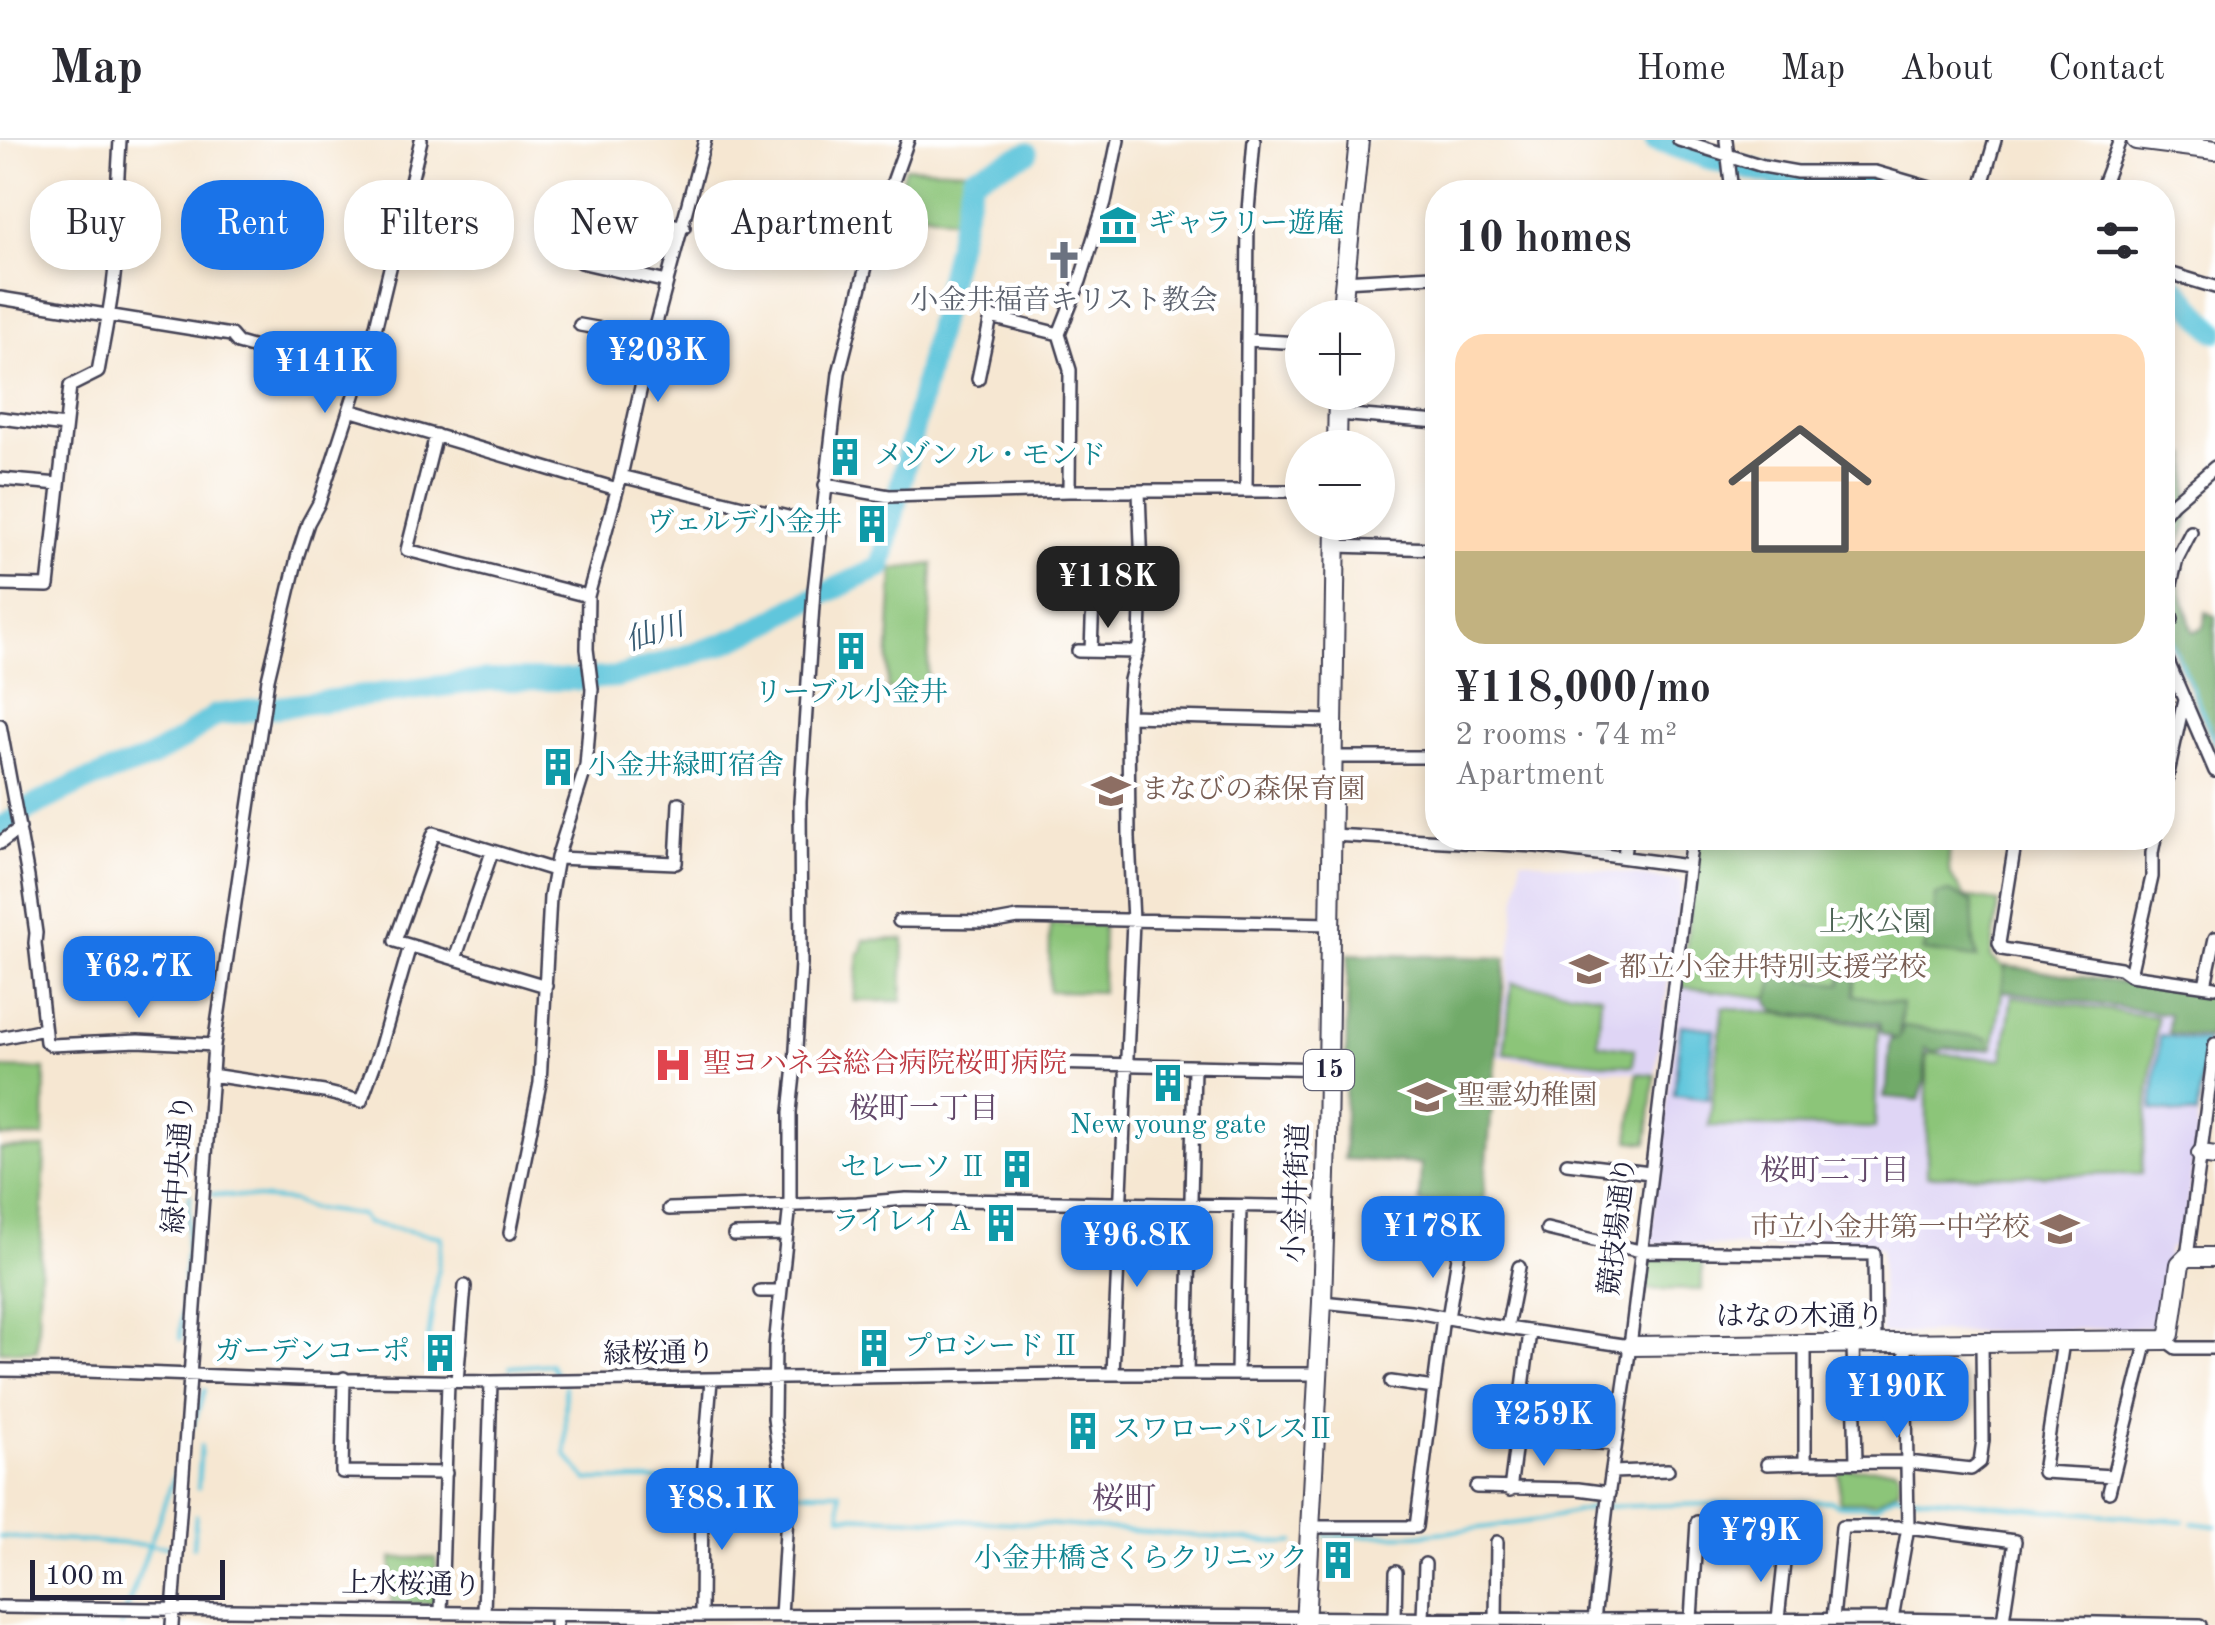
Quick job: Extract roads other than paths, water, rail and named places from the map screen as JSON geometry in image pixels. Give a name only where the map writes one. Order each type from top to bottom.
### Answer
[{"type":"main road","points":[[1341,300],[1359,140]]},
{"type":"main road","points":[[2136,140],[2215,150]]},
{"type":"main road","points":[[1338,410],[1338,430]]},
{"type":"main road","name":"小金井街道","points":[[1306,1621],[1329,1070],[1336,540]]},
{"type":"main road","points":[[2156,1341],[2170,1334],[2180,1264],[2187,1257],[2215,1257]]},
{"type":"main road","name":"はなの木通り","points":[[1630,1346],[2156,1341]]},
{"type":"street","points":[[0,585],[48,586],[70,386],[98,372],[108,314],[117,240],[120,140]]},
{"type":"street","points":[[422,140],[374,334],[349,410],[619,482],[820,525]]},
{"type":"street","points":[[510,1233],[540,1083],[550,897],[586,766],[592,689],[587,649],[588,596],[705,140]]},
{"type":"street","points":[[781,1616],[787,1493],[774,1418],[775,1346],[790,1204],[790,1112],[800,962],[800,802],[814,590],[839,372],[874,235],[908,140]]},
{"type":"street","points":[[1069,491],[1070,370],[1059,334],[1105,202],[1118,140]]},
{"type":"street","points":[[1246,490],[1248,211],[1254,140]]},
{"type":"street","points":[[1679,140],[1763,166],[1797,172],[1875,172],[1903,180]]},
{"type":"street","points":[[1726,140],[1730,180]]},
{"type":"street","points":[[1983,180],[1995,140]]},
{"type":"street","points":[[2105,180],[2120,140]]},
{"type":"street","points":[[667,282],[580,262],[591,207],[684,226]]},
{"type":"street","points":[[2175,275],[2215,287]]},
{"type":"street","points":[[1343,281],[1425,276]]},
{"type":"street","points":[[0,298],[231,336],[238,343],[359,378]]},
{"type":"street","points":[[978,379],[991,317],[1059,334]]},
{"type":"street","points":[[580,325],[652,338]]},
{"type":"street","points":[[1248,340],[1285,342]]},
{"type":"street","name":"緑中央通り","points":[[172,1617],[211,1075],[262,716],[298,554],[349,410]]},
{"type":"street","points":[[1338,414],[1425,421]]},
{"type":"street","points":[[0,418],[65,426]]},
{"type":"street","points":[[436,434],[407,550],[588,596]]},
{"type":"street","points":[[2175,501],[2215,467]]},
{"type":"street","points":[[0,478],[59,484]]},
{"type":"street","points":[[825,485],[889,496],[1285,491]]},
{"type":"street","points":[[1113,1374],[1133,921],[1128,716],[1130,680],[1140,641],[1139,492]]},
{"type":"street","points":[[2175,567],[2191,532]]},
{"type":"street","points":[[1336,546],[1425,549]]},
{"type":"street","points":[[1138,652],[1084,651],[1093,596],[1142,596]]},
{"type":"street","points":[[2175,679],[2215,771]]},
{"type":"street","points":[[2175,742],[2184,700]]},
{"type":"street","points":[[1128,716],[1333,722]]},
{"type":"street","points":[[0,725],[36,933],[46,1042],[214,1045]]},
{"type":"street","points":[[1333,757],[1425,757]]},
{"type":"street","points":[[546,986],[395,941],[434,833],[492,852],[556,864],[676,863],[679,803]]},
{"type":"street","points":[[0,842],[20,826]]},
{"type":"street","points":[[1332,835],[1425,838]]},
{"type":"street","points":[[1580,850],[1688,866]]},
{"type":"street","points":[[1624,858],[1625,850]]},
{"type":"street","name":"競技場通り","points":[[1594,1620],[1690,850]]},
{"type":"street","points":[[2014,850],[2002,949],[2120,968],[2130,975],[2210,986],[2215,938]]},
{"type":"street","points":[[2130,975],[2152,877],[2153,850]]},
{"type":"street","points":[[455,959],[492,852]]},
{"type":"street","points":[[900,922],[996,922],[1018,918],[1331,924]]},
{"type":"street","points":[[211,1075],[362,1101],[410,946]]},
{"type":"street","points":[[0,1038],[44,1030]]},
{"type":"street","points":[[2187,1257],[2208,1155],[2215,1044]]},
{"type":"street","points":[[1052,1061],[1329,1070]]},
{"type":"street","points":[[1187,1374],[1194,1067]]},
{"type":"street","points":[[1568,1163],[1650,1173]]},
{"type":"street","points":[[669,1209],[906,1199],[1325,1207]]},
{"type":"street","points":[[1237,1374],[1240,1206]]},
{"type":"street","points":[[1547,1228],[1640,1251],[1874,1254],[1875,1344]]},
{"type":"street","points":[[734,1235],[787,1234]]},
{"type":"street","points":[[1311,1527],[1416,1527],[1445,1317],[1459,1252]]},
{"type":"street","points":[[1507,1328],[1519,1267]]},
{"type":"street","points":[[441,1612],[452,1381],[465,1286]]},
{"type":"street","points":[[760,1291],[780,1291]]},
{"type":"street","name":"はなの木通り","points":[[1322,1302],[1411,1310],[1630,1346]]},
{"type":"street","points":[[1510,1490],[1530,1332]]},
{"type":"street","points":[[2109,1492],[2156,1341],[2176,1348],[2215,1348]]},
{"type":"street","points":[[2064,1342],[2043,1472],[2113,1476]]},
{"type":"street","points":[[1853,1344],[1856,1462]]},
{"type":"street","points":[[1892,1619],[1908,1527],[1905,1344]]},
{"type":"street","points":[[1767,1464],[1908,1462],[1971,1469],[1980,1462],[1982,1440],[1982,1344]]},
{"type":"street","points":[[1805,1345],[1805,1462]]},
{"type":"street","name":"緑桜通り","points":[[0,1370],[491,1382],[1318,1374]]},
{"type":"street","points":[[344,1378],[342,1472],[446,1474]]},
{"type":"street","points":[[701,1616],[703,1483],[712,1380]]},
{"type":"street","points":[[484,1612],[491,1382]]},
{"type":"street","points":[[1391,1382],[1434,1388]]},
{"type":"street","points":[[1521,1405],[1569,1411]]},
{"type":"street","points":[[1516,1438],[1615,1444]]},
{"type":"street","points":[[1612,1472],[1668,1470]]},
{"type":"street","points":[[1476,1488],[1578,1489],[1608,1495]]},
{"type":"street","points":[[1690,1619],[1697,1522]]},
{"type":"street","points":[[1834,1619],[1842,1527],[1908,1527],[2015,1541],[2003,1620]]},
{"type":"street","points":[[1496,1619],[1497,1542]]},
{"type":"street","points":[[1696,1542],[1724,1544]]},
{"type":"street","points":[[1778,1619],[1784,1554]]},
{"type":"street","points":[[1423,1618],[1425,1564]]},
{"type":"street","points":[[1395,1618],[1396,1572]]},
{"type":"street","name":"上水桜通り","points":[[0,1607],[172,1617],[441,1612],[701,1616],[1057,1614],[1306,1621],[1892,1619],[2200,1625]]},
{"type":"water","points":[[1681,1025],[1714,1029],[1708,1099],[1674,1095]]},
{"type":"water","points":[[2160,1035],[2206,1041],[2197,1115],[2152,1110]]},
{"type":"waterway","name":"仙川","points":[[1655,140],[1781,177],[1877,180]]},
{"type":"waterway","name":"仙川","points":[[0,828],[31,807],[78,784],[146,760],[216,715],[488,680],[617,677],[723,644],[881,567],[973,177],[1027,153]]},
{"type":"waterway","name":"仙川","points":[[2175,288],[2215,331]]},
{"type":"waterway","points":[[2175,649],[2215,741]]},
{"type":"waterway","points":[[212,1194],[292,1201],[308,1208],[361,1215],[366,1223],[442,1237],[425,1363],[430,1373],[448,1372]]},
{"type":"waterway","points":[[180,1339],[190,1195]]},
{"type":"waterway","points":[[510,1367],[550,1364],[558,1376]]},
{"type":"waterway","points":[[565,1386],[566,1455],[587,1480],[688,1480],[743,1492],[840,1492],[841,1516],[1046,1524],[1294,1542]]},
{"type":"waterway","points":[[192,1428],[205,1390]]},
{"type":"waterway","points":[[198,1488],[201,1446]]},
{"type":"waterway","points":[[121,1625],[178,1465]]},
{"type":"waterway","points":[[1326,1536],[1465,1530],[1540,1520],[1596,1507],[1831,1501],[1837,1505],[1875,1506],[1896,1494],[2184,1521]]},
{"type":"waterway","points":[[193,1547],[196,1515]]},
{"type":"waterway","points":[[2193,1523],[2215,1526]]},
{"type":"waterway","points":[[0,1537],[169,1546]]},
{"type":"place","name":"ギャラリー遊庵","points":[[1118,225]]},
{"type":"place","name":"小金井福音キリスト教会","points":[[1064,260]]},
{"type":"place","name":"メゾン ル・モンド","points":[[845,457]]},
{"type":"place","name":"ヴェルデ小金井","points":[[872,524]]},
{"type":"place","name":"リーブル小金井","points":[[851,651]]},
{"type":"place","name":"小金井緑町宿舎","points":[[558,767]]},
{"type":"place","name":"まなびの森保育園","points":[[1111,791]]},
{"type":"place","name":"都立小金井特別支援学校","points":[[1589,969]]},
{"type":"place","name":"聖ヨハネ会総合病院桜町病院","points":[[673,1065]]},
{"type":"place","name":"New young gate","points":[[1168,1083]]},
{"type":"place","name":"聖霊幼稚園","points":[[1427,1097]]},
{"type":"place","name":"セレーソ Ⅱ","points":[[1017,1169]]},
{"type":"place","name":"ライレイ A","points":[[1001,1223]]},
{"type":"place","name":"市立小金井第一中学校","points":[[2060,1229]]},
{"type":"place","name":"プロシード Ⅱ","points":[[874,1348]]},
{"type":"place","name":"ガーデンコーポ","points":[[440,1353]]},
{"type":"place","name":"スワローパレスⅡ","points":[[1083,1431]]},
{"type":"place","name":"小金井橋さくらクリニック","points":[[1338,1560]]},
{"type":"district","name":"桜町一丁目","points":[[924,1110]]},
{"type":"district","name":"桜町二丁目","points":[[1835,1172]]},
{"type":"district","name":"桜町","points":[[1124,1501]]},
{"type":"park label","name":"上水公園","points":[[1875,924]]}]
